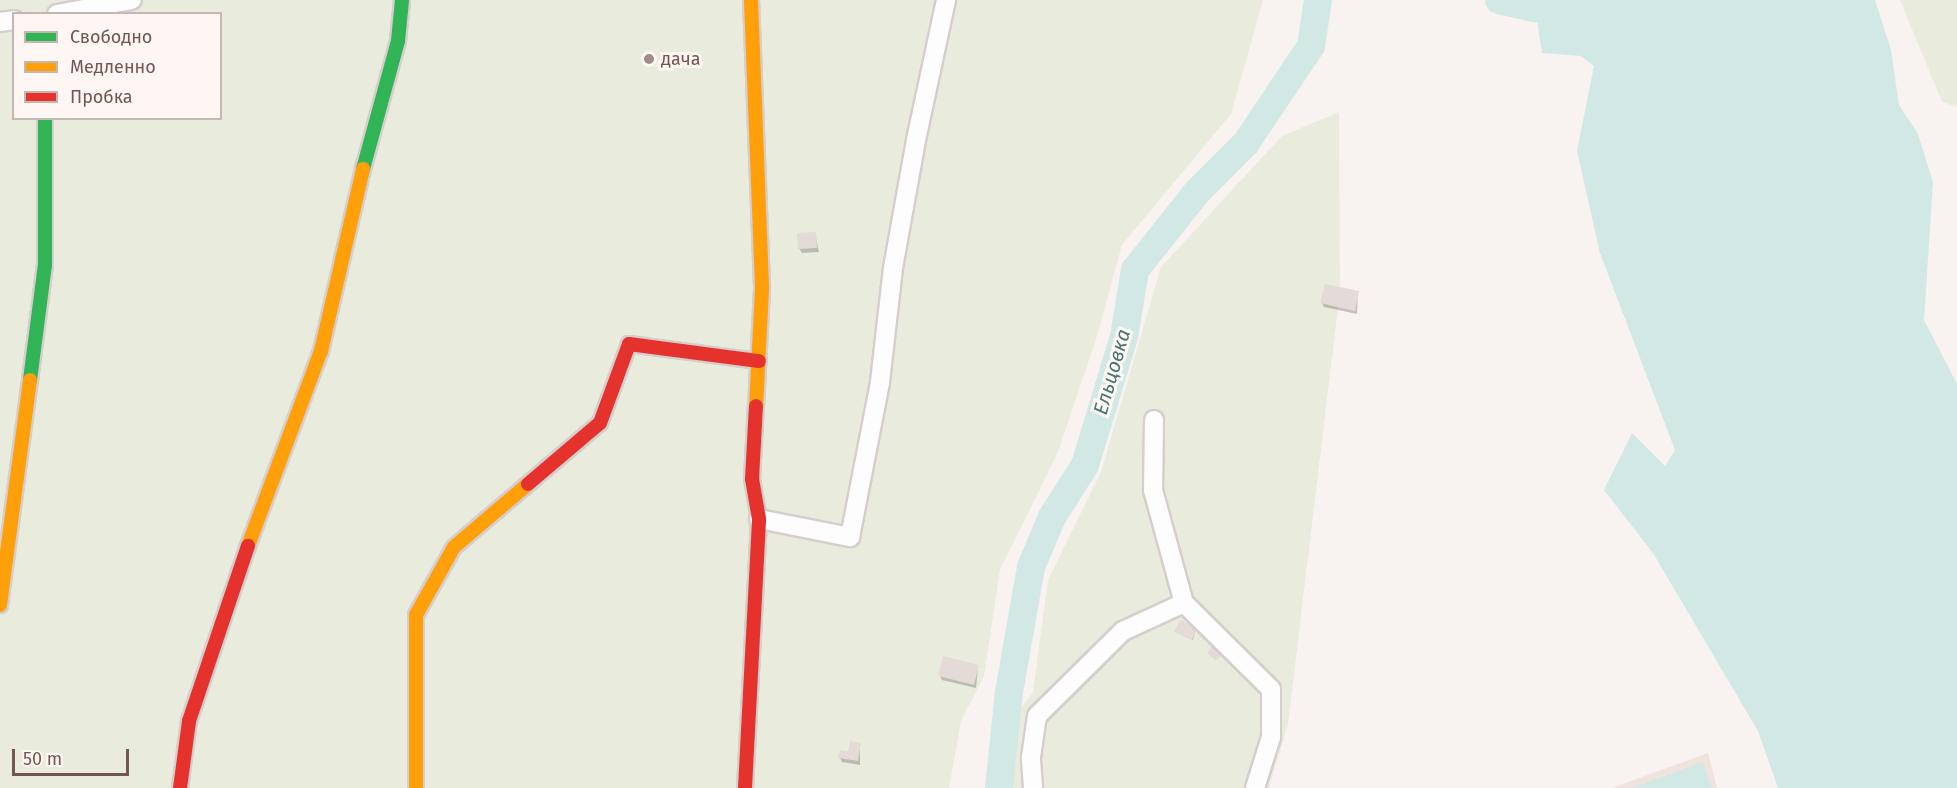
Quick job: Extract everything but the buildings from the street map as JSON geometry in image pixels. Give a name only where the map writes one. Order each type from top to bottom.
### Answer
[{"type":"street","points":[[68,12],[132,0]]},
{"type":"street","points":[[180,788],[189,721],[246,552],[321,351],[346,233],[398,41],[402,0]]},
{"type":"street","points":[[745,788],[759,519],[752,479],[762,289],[751,0]]},
{"type":"street","points":[[759,519],[850,537],[880,382],[893,268],[916,141],[946,0]]},
{"type":"street","points":[[0,605],[45,265],[45,120]]},
{"type":"street","points":[[416,788],[416,615],[454,547],[600,423],[629,344],[759,361]]},
{"type":"street","points":[[1154,420],[1153,490],[1185,603],[1271,689],[1271,737],[1255,788]]},
{"type":"street","points":[[1033,788],[1031,757],[1038,716],[1123,632],[1185,603]]},
{"type":"shaded area","points":[[1534,0],[1875,0],[1891,50],[1899,105],[1918,134],[1933,182],[1924,320],[1957,384],[1957,788],[1778,788],[1758,731],[1653,553],[1604,490],[1632,433],[1665,466],[1675,450],[1600,253],[1577,151],[1594,66],[1581,56],[1542,53]]},
{"type":"shaded area","points":[[1708,753],[1717,788],[1612,788]]},
{"type":"shaded area","points":[[1703,762],[1712,788],[1631,788]]},
{"type":"green space","points":[[0,0],[1263,0],[1231,114],[1122,245],[1097,336],[1058,452],[1000,570],[984,676],[961,721],[949,788],[0,788]]},
{"type":"green space","points":[[1900,0],[1957,0],[1957,107],[1942,102]]},
{"type":"green space","points":[[1339,112],[1340,291],[1288,724],[1269,788],[1010,788],[1011,722],[1033,692],[1048,580],[1101,472],[1161,267],[1282,136]]},
{"type":"waterway","name":"Ельцовка","points":[[999,788],[1009,692],[1031,567],[1052,517],[1085,465],[1124,337],[1135,270],[1197,192],[1246,143],[1311,46],[1318,0]]},
{"type":"waterway","name":"Ельцовка","points":[[1499,0],[1535,8],[1547,0]]},
{"type":"traffic: fast","points":[[363,169],[398,41],[402,0]]},
{"type":"traffic: fast","points":[[30,380],[45,265],[45,120]]},
{"type":"traffic: slow","points":[[751,0],[762,289],[756,406]]},
{"type":"traffic: slow","points":[[248,546],[321,351],[363,169]]},
{"type":"traffic: slow","points":[[0,605],[30,380]]},
{"type":"traffic: slow","points":[[416,788],[416,615],[454,547],[528,484]]},
{"type":"traffic: jam","points":[[528,484],[600,423],[629,344],[759,361]]},
{"type":"traffic: jam","points":[[745,788],[759,519],[752,479],[756,406]]},
{"type":"traffic: jam","points":[[180,788],[189,721],[248,546]]},
{"type":"place","name":"дача","points":[[649,59]]}]
